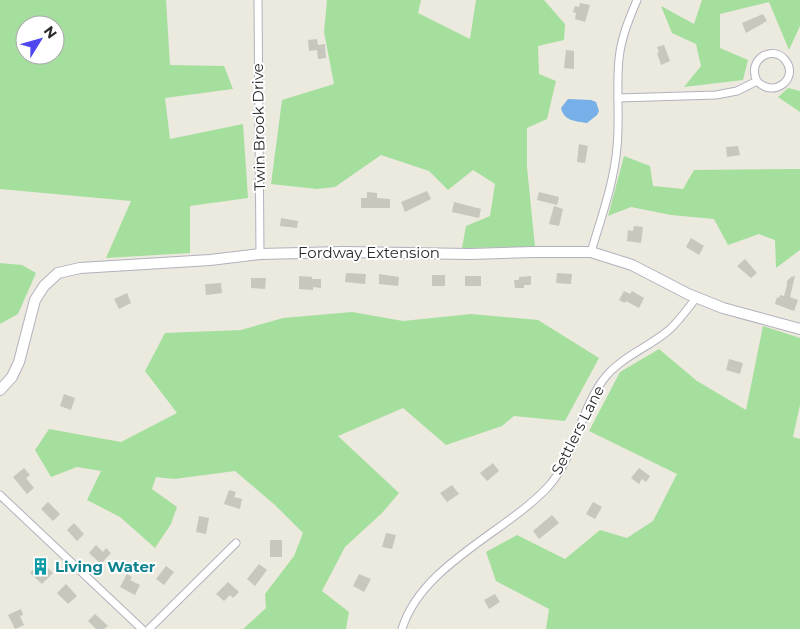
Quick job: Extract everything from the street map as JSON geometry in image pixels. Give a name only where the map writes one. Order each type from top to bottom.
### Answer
[{"type":"street","name":"Twin Brook Drive","points":[[258,0],[260,254]]},
{"type":"street","points":[[591,252],[613,174],[618,148],[619,58],[627,23],[637,0]]},
{"type":"street","points":[[777,54],[786,61],[789,73],[781,86],[766,88],[757,81],[754,74],[755,66],[762,56],[777,54]]},
{"type":"street","points":[[618,98],[716,95],[737,90],[757,81]]},
{"type":"street","name":"Fordway Extension","points":[[0,390],[12,377],[19,362],[35,300],[44,286],[58,273],[80,268],[260,254],[342,252],[470,254],[591,252],[632,265],[696,298],[741,313],[800,329]]},
{"type":"street","name":"Settlers Lane","points":[[402,629],[414,602],[432,580],[531,502],[552,482],[566,458],[591,400],[607,375],[626,359],[669,330],[696,298]]},
{"type":"street","points":[[0,494],[142,629]]},
{"type":"street","points":[[149,629],[236,543]]},
{"type":"green space","points":[[0,0],[166,0],[170,65],[224,66],[233,89],[165,98],[170,139],[243,124],[248,198],[190,206],[190,253],[106,258],[131,201],[0,189]]},
{"type":"green space","points":[[327,0],[421,0],[418,13],[470,39],[476,0],[544,0],[565,24],[564,40],[538,46],[539,74],[556,81],[547,119],[527,128],[527,167],[535,247],[462,248],[466,226],[490,216],[495,184],[473,170],[448,190],[429,171],[381,155],[335,187],[317,189],[271,184],[282,100],[334,84],[324,32]]},
{"type":"green space","points":[[702,0],[800,0],[800,26],[789,50],[769,2],[720,14],[720,48],[748,60],[743,80],[684,87],[701,66],[696,44],[672,33],[661,6],[694,24]]},
{"type":"green space","points":[[788,88],[800,91],[800,112],[778,97]]},
{"type":"green space","points":[[624,156],[650,166],[653,186],[683,189],[694,170],[800,169],[800,250],[776,268],[775,240],[759,234],[728,245],[714,219],[671,215],[631,207],[608,216]]},
{"type":"green space","points":[[0,263],[22,265],[36,273],[18,314],[0,324]]},
{"type":"green space","points":[[352,312],[403,321],[471,314],[538,320],[599,358],[565,421],[514,416],[502,426],[446,445],[403,408],[338,436],[399,493],[382,513],[345,547],[322,591],[349,612],[346,629],[243,629],[266,608],[265,594],[294,556],[303,533],[275,505],[235,471],[174,479],[156,477],[152,489],[177,507],[171,524],[155,548],[120,517],[87,500],[101,471],[77,467],[51,477],[35,450],[49,429],[121,442],[177,413],[145,371],[165,333],[241,330],[283,318]]},
{"type":"green space","points":[[763,326],[800,338],[800,405],[793,437],[800,439],[800,629],[546,629],[549,609],[496,581],[486,552],[517,535],[565,559],[600,530],[627,538],[653,521],[677,474],[589,431],[620,372],[659,349],[697,381],[746,410]]},
{"type":"water","points":[[568,99],[591,100],[596,102],[599,111],[587,123],[571,120],[565,116],[561,108]]},
{"type":"building","points":[[580,3],[590,5],[585,22],[575,19],[576,13],[573,12],[575,6],[579,7]]},
{"type":"building","points":[[763,14],[767,21],[746,33],[742,23]]},
{"type":"building","points":[[317,39],[318,45],[325,44],[326,58],[318,59],[317,50],[309,51],[308,40]]},
{"type":"building","points":[[664,45],[670,61],[661,65],[657,47]]},
{"type":"building","points":[[566,50],[574,51],[574,69],[564,68]]},
{"type":"building","points":[[579,144],[588,146],[585,163],[577,162]]},
{"type":"building","points":[[738,146],[740,155],[727,157],[726,147]]},
{"type":"building","points":[[427,191],[431,199],[405,212],[401,202]]},
{"type":"building","points":[[367,192],[377,193],[377,198],[390,199],[390,208],[361,208],[361,198],[367,198]]},
{"type":"building","points":[[539,192],[559,197],[557,205],[537,200]]},
{"type":"building","points":[[454,202],[481,209],[479,218],[452,212]]},
{"type":"building","points":[[554,206],[563,209],[559,226],[549,224]]},
{"type":"building","points":[[281,218],[298,221],[297,228],[280,226]]},
{"type":"building","points":[[634,226],[643,227],[641,243],[627,241],[628,230],[633,231]]},
{"type":"building","points":[[691,238],[704,246],[699,255],[686,247]]},
{"type":"building","points":[[745,259],[757,273],[751,278],[737,266]]},
{"type":"building","points":[[346,273],[366,274],[365,284],[345,282]]},
{"type":"building","points":[[557,273],[572,274],[571,284],[556,283]]},
{"type":"building","points":[[379,274],[399,277],[398,286],[379,284]]},
{"type":"building","points":[[432,275],[445,275],[445,286],[432,286]]},
{"type":"building","points":[[299,276],[321,279],[321,288],[313,287],[313,290],[299,289]]},
{"type":"building","points":[[465,276],[481,276],[481,286],[465,286]]},
{"type":"building","points":[[531,276],[531,285],[524,285],[524,288],[515,288],[514,280],[519,280],[519,277]]},
{"type":"building","points":[[795,276],[790,297],[798,300],[794,311],[775,304],[777,297],[779,298],[780,295],[784,296],[787,281]]},
{"type":"building","points":[[251,278],[266,278],[265,289],[251,288]]},
{"type":"building","points":[[221,283],[222,293],[206,295],[205,284]]},
{"type":"building","points":[[624,291],[630,294],[632,291],[644,298],[639,308],[626,301],[625,303],[619,300]]},
{"type":"building","points":[[127,293],[131,303],[119,309],[114,299]]},
{"type":"building","points":[[729,359],[743,363],[740,374],[726,370]]},
{"type":"building","points":[[64,394],[75,398],[71,410],[60,406]]},
{"type":"building","points":[[493,463],[499,471],[487,481],[480,473]]},
{"type":"building","points":[[24,468],[30,475],[26,478],[34,488],[27,494],[13,477]]},
{"type":"building","points":[[639,468],[650,476],[646,482],[642,479],[639,484],[631,478]]},
{"type":"building","points":[[452,485],[459,494],[447,502],[440,493]]},
{"type":"building","points":[[229,490],[236,492],[234,497],[242,499],[240,509],[224,504]]},
{"type":"building","points":[[48,502],[60,514],[53,521],[41,509]]},
{"type":"building","points":[[593,502],[602,507],[595,519],[586,514]]},
{"type":"building","points":[[552,515],[559,523],[539,539],[533,531]]},
{"type":"building","points":[[199,516],[209,518],[206,534],[196,532]]},
{"type":"building","points":[[74,523],[84,534],[77,541],[67,530]]},
{"type":"building","points":[[386,533],[396,535],[392,549],[382,547]]},
{"type":"building","points":[[270,540],[282,540],[282,557],[270,557]]},
{"type":"building","points":[[96,545],[103,552],[106,548],[111,553],[101,564],[89,553]]},
{"type":"building","name":"Living Water","points":[[41,561],[53,573],[42,584],[30,573]]},
{"type":"building","points":[[259,564],[267,570],[255,586],[247,579]]},
{"type":"building","points":[[166,566],[174,572],[164,585],[156,579]]},
{"type":"building","points":[[127,574],[132,577],[130,580],[140,585],[135,595],[120,587]]},
{"type":"building","points":[[359,574],[371,579],[364,592],[353,586]]},
{"type":"building","points":[[228,582],[239,592],[233,598],[230,595],[224,601],[216,594]]},
{"type":"building","points":[[66,584],[77,596],[68,604],[57,593]]},
{"type":"building","points":[[495,594],[500,602],[489,609],[484,600]]},
{"type":"building","points":[[21,609],[23,615],[20,616],[24,625],[15,629],[8,615]]},
{"type":"building","points":[[95,614],[108,626],[104,629],[96,629],[88,621]]},
{"type":"place","name":"Living Water","points":[[41,567]]}]
